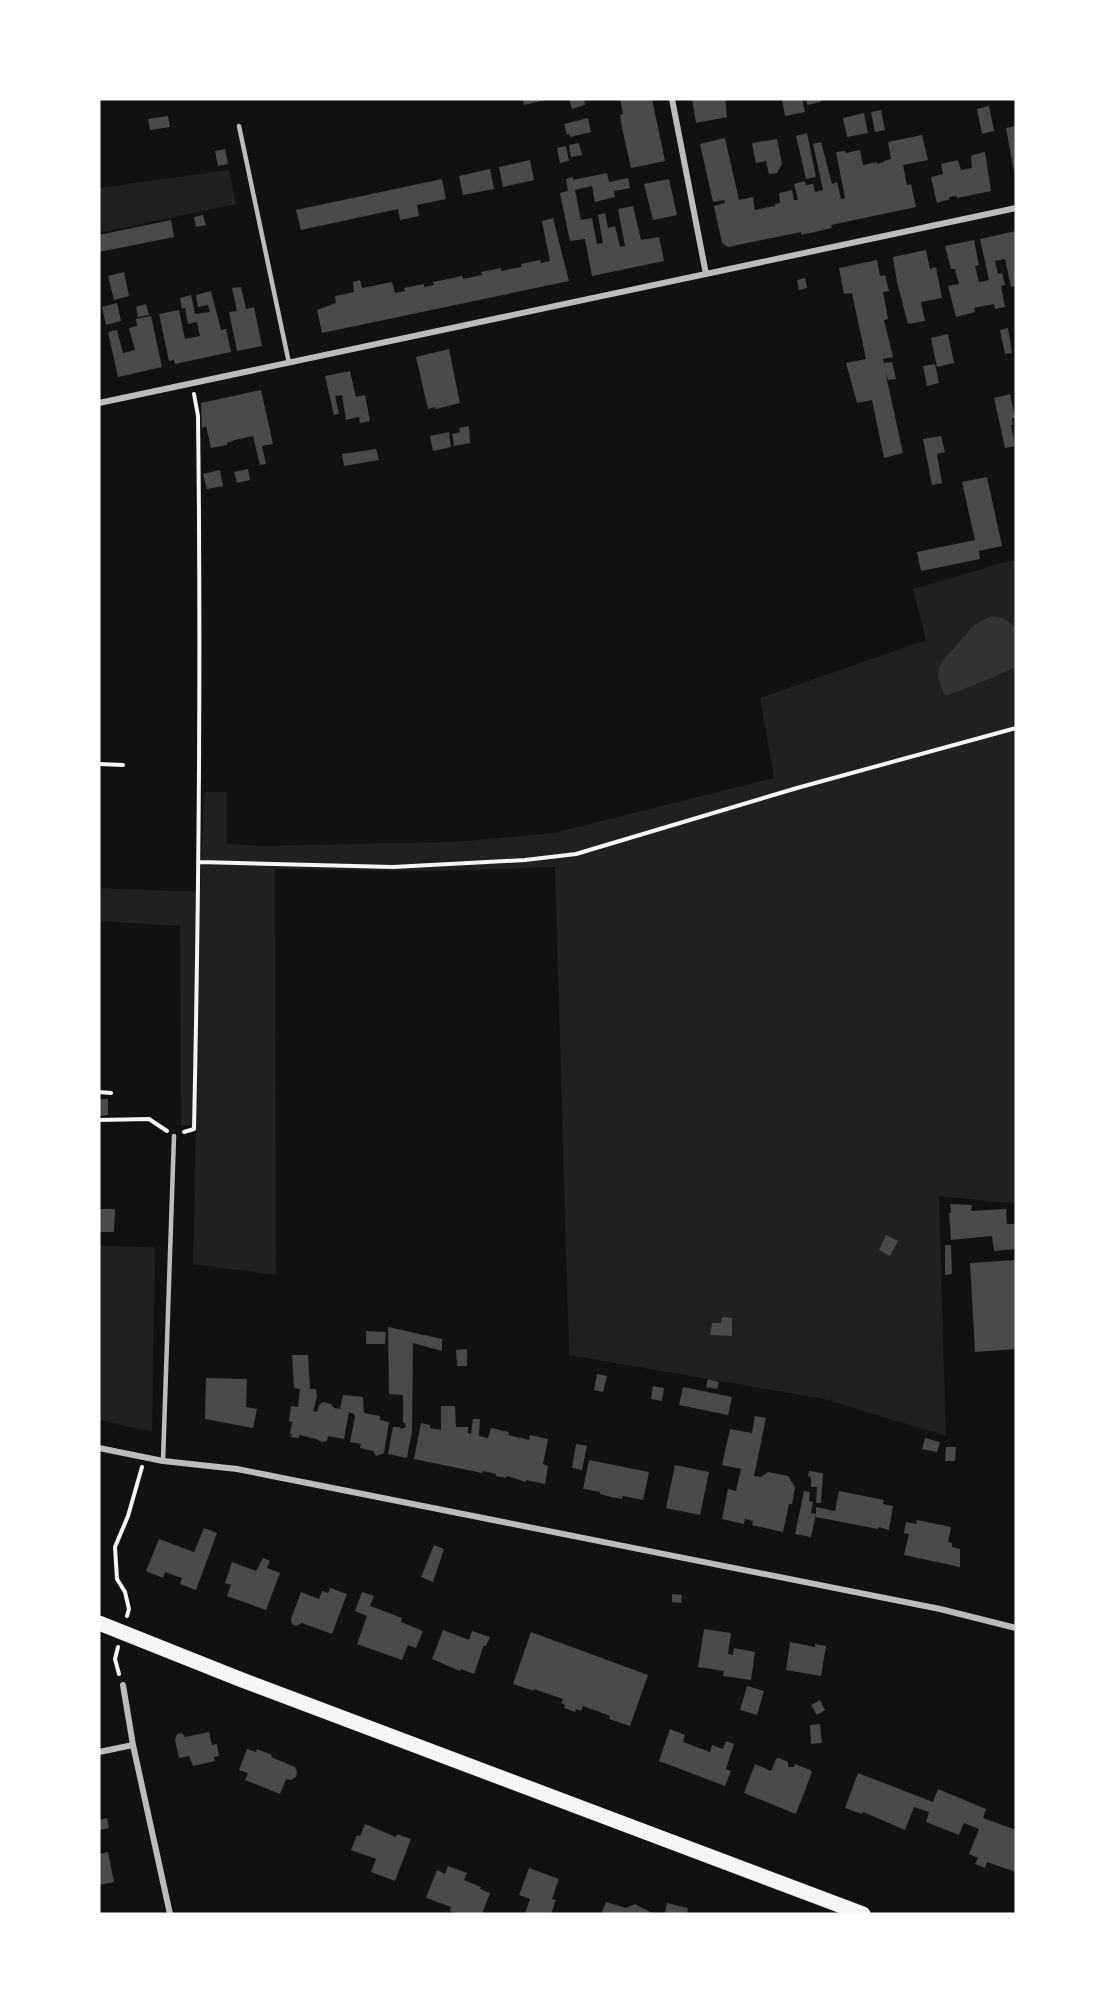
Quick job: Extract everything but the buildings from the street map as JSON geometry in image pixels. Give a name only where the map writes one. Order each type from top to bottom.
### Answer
[{"type":"main road","points":[[99,1623],[253,1684],[863,1914]]},
{"type":"street","points":[[672,99],[706,274]]},
{"type":"street","points":[[99,403],[1016,208]]},
{"type":"street","points":[[99,1448],[164,1461],[237,1469],[940,1609],[1016,1628]]},
{"type":"street","points":[[123,1685],[133,1745],[171,1914]]},
{"type":"street","points":[[99,1752],[133,1745]]},
{"type":"lane","points":[[239,126],[289,363]]},
{"type":"lane","points":[[164,1461],[174,1136]]},
{"type":"path","points":[[99,1120],[149,1119],[174,1136],[194,1129],[200,862],[200,583],[198,416],[192,384]]},
{"type":"path","points":[[200,862],[393,867],[525,861],[576,854],[796,788],[1016,728]]},
{"type":"path","points":[[99,764],[123,765]]},
{"type":"path","points":[[99,1092],[111,1093]]},
{"type":"path","points":[[123,1685],[115,1659],[129,1609],[125,1592],[117,1579],[116,1547],[128,1516],[145,1457]]},
{"type":"shaded area","points":[[229,170],[236,204],[99,233],[99,188]]},
{"type":"shaded area","points":[[1016,559],[1016,627],[1003,618],[975,624],[962,640],[992,678],[1016,667],[1016,1204],[939,1196],[946,1436],[824,1399],[569,1355],[555,867],[434,871],[275,869],[276,1275],[193,1264],[196,1127],[181,1125],[180,926],[99,921],[99,888],[200,892],[204,792],[227,792],[227,844],[260,846],[455,842],[554,833],[774,778],[760,698],[926,640],[913,589]]},
{"type":"shaded area","points":[[992,616],[1003,618],[1016,627],[1016,667],[945,696],[938,678],[939,667],[975,624]]},
{"type":"shaded area","points":[[99,1246],[155,1247],[152,1432],[99,1420]]}]
